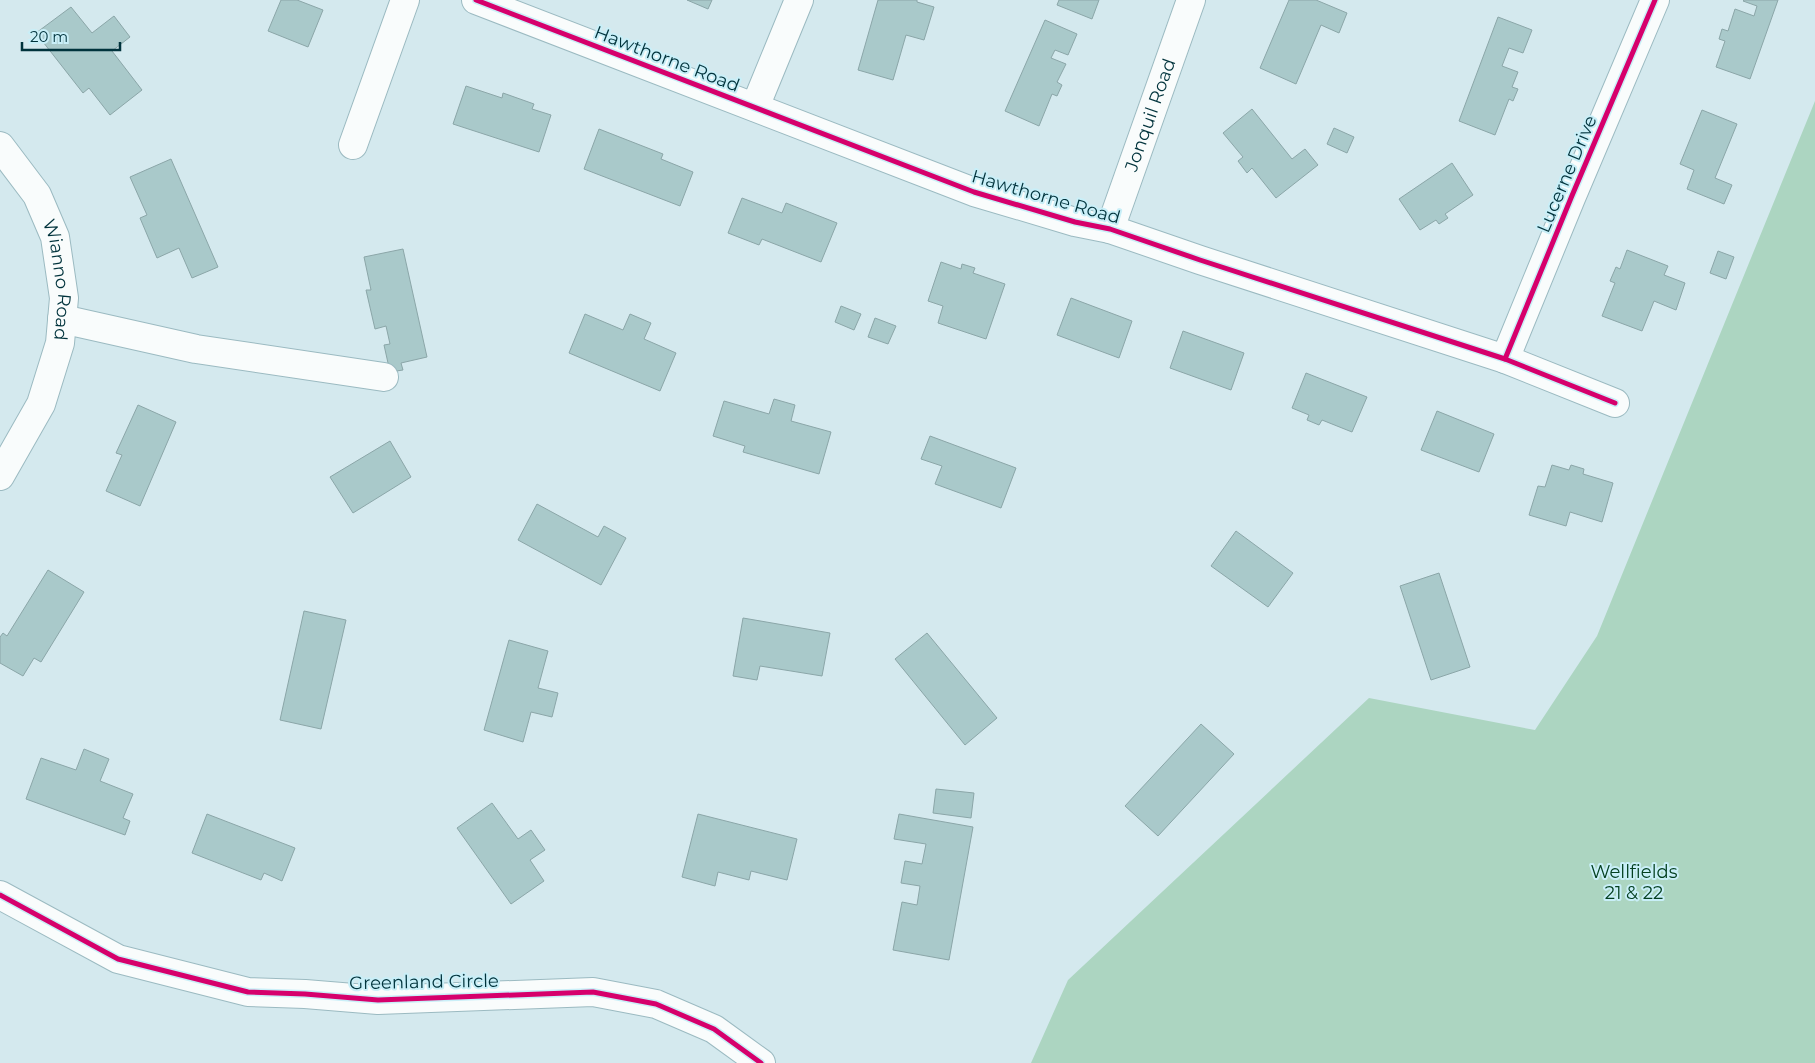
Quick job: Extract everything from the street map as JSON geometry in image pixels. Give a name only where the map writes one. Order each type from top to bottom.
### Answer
[{"type":"street","points":[[353,145],[404,0]]},
{"type":"street","name":"Hawthorne Road","points":[[476,0],[974,192],[1075,222],[1110,228],[1200,260],[1505,359],[1615,403]]},
{"type":"street","points":[[755,107],[798,0]]},
{"type":"street","name":"Jonquil Road","points":[[1110,228],[1191,0]]},
{"type":"street","name":"Lucerne Drive","points":[[1505,359],[1655,0]]},
{"type":"street","name":"Wianno Road","points":[[0,146],[37,195],[55,237],[64,298],[60,343],[41,404],[0,476]]},
{"type":"street","points":[[62,319],[196,349],[384,377]]},
{"type":"street","name":"Greenland Circle","points":[[0,896],[118,960],[248,992],[305,994],[378,1000],[593,992],[656,1004],[714,1029],[761,1063]]},
{"type":"green space","name":"Wellfields 21 & 22","points":[[1815,101],[1815,1063],[1031,1063],[1068,980],[1369,698],[1535,730],[1597,636]]},
{"type":"building","points":[[281,0],[297,0],[323,10],[308,47],[268,31]]},
{"type":"building","points":[[687,0],[712,0],[708,9]]},
{"type":"building","points":[[878,0],[917,0],[917,2],[934,7],[924,40],[906,35],[893,80],[858,70]]},
{"type":"building","points":[[1059,0],[1099,0],[1092,19],[1057,5]]},
{"type":"building","points":[[1289,0],[1316,0],[1347,13],[1339,33],[1321,25],[1296,84],[1260,68]]},
{"type":"building","points":[[1744,0],[1778,0],[1750,79],[1716,67],[1725,41],[1719,39],[1722,29],[1728,31],[1735,9],[1754,16],[1757,6]]},
{"type":"building","points":[[71,7],[92,33],[114,16],[130,37],[112,51],[142,90],[110,115],[89,88],[83,93],[36,33]]},
{"type":"building","points":[[1498,17],[1532,30],[1523,53],[1509,48],[1502,66],[1518,72],[1512,87],[1518,89],[1513,101],[1509,99],[1495,135],[1459,121]]},
{"type":"building","points":[[1045,20],[1077,34],[1068,55],[1055,50],[1051,58],[1066,64],[1057,82],[1062,85],[1057,96],[1052,94],[1039,126],[1005,111]]},
{"type":"building","points":[[466,86],[502,98],[503,93],[534,104],[532,109],[551,115],[539,152],[453,124]]},
{"type":"building","points":[[1252,109],[1292,159],[1305,149],[1318,165],[1276,198],[1252,168],[1247,173],[1238,161],[1243,157],[1223,133]]},
{"type":"building","points":[[1702,110],[1737,124],[1715,178],[1732,185],[1724,204],[1687,189],[1694,170],[1680,164]]},
{"type":"building","points":[[1334,128],[1354,137],[1347,153],[1327,144]]},
{"type":"building","points":[[599,129],[663,154],[661,159],[693,172],[680,206],[584,169]]},
{"type":"building","points":[[171,159],[218,267],[192,278],[179,248],[157,258],[140,218],[147,215],[130,177]]},
{"type":"building","points":[[1452,163],[1473,195],[1445,214],[1448,218],[1439,224],[1436,220],[1420,230],[1399,199]]},
{"type":"building","points":[[742,198],[782,213],[786,203],[837,223],[821,262],[762,239],[759,245],[728,233]]},
{"type":"building","points":[[403,249],[427,357],[401,363],[403,370],[390,372],[384,345],[390,344],[386,326],[375,329],[366,290],[371,290],[364,257]]},
{"type":"building","points":[[1627,250],[1668,266],[1664,275],[1685,283],[1676,310],[1654,301],[1642,331],[1602,316],[1615,283],[1610,281],[1616,267],[1620,269]]},
{"type":"building","points":[[1718,251],[1734,257],[1726,279],[1710,273]]},
{"type":"building","points":[[941,262],[961,269],[962,264],[975,268],[973,273],[1005,284],[986,339],[938,323],[943,306],[928,301]]},
{"type":"building","points":[[1071,298],[1132,321],[1119,358],[1057,335]]},
{"type":"building","points":[[841,306],[861,314],[854,330],[835,322]]},
{"type":"building","points":[[585,314],[623,330],[630,314],[651,323],[644,339],[676,353],[660,391],[569,353]]},
{"type":"building","points":[[875,318],[896,326],[888,344],[868,337]]},
{"type":"building","points":[[1183,331],[1244,353],[1231,390],[1170,368]]},
{"type":"building","points":[[1306,373],[1367,397],[1352,432],[1322,420],[1319,425],[1307,420],[1309,415],[1292,408]]},
{"type":"building","points":[[774,399],[795,405],[791,421],[831,432],[819,474],[743,452],[745,446],[713,436],[724,401],[769,414]]},
{"type":"building","points":[[138,405],[176,422],[140,506],[106,491],[122,455],[116,453]]},
{"type":"building","points":[[1437,411],[1494,434],[1479,472],[1421,450]]},
{"type":"building","points":[[930,436],[1016,468],[1001,508],[935,484],[942,466],[921,459]]},
{"type":"building","points":[[390,441],[411,477],[353,513],[330,477]]},
{"type":"building","points":[[1552,465],[1569,470],[1571,465],[1584,469],[1583,474],[1613,483],[1602,522],[1570,512],[1566,526],[1529,515],[1538,486],[1545,487]]},
{"type":"building","points":[[537,504],[598,537],[604,526],[626,538],[601,585],[518,540]]},
{"type":"building","points":[[1236,531],[1293,573],[1268,607],[1211,566]]},
{"type":"building","points":[[48,570],[84,592],[41,662],[34,658],[23,676],[0,663],[0,637],[3,633],[7,636]]},
{"type":"building","points":[[1439,573],[1470,667],[1431,680],[1400,586]]},
{"type":"building","points":[[304,611],[346,620],[321,729],[280,720]]},
{"type":"building","points":[[743,618],[830,633],[822,676],[760,666],[757,680],[733,676]]},
{"type":"building","points":[[927,633],[997,718],[965,745],[895,659]]},
{"type":"building","points":[[509,640],[548,651],[538,688],[558,693],[552,717],[531,712],[523,742],[484,730]]},
{"type":"building","points":[[1201,724],[1234,754],[1158,836],[1125,806]]},
{"type":"building","points":[[84,749],[109,759],[100,781],[133,794],[123,818],[130,821],[125,835],[26,799],[41,758],[76,770]]},
{"type":"building","points":[[936,789],[974,793],[971,818],[933,813]]},
{"type":"building","points":[[492,803],[518,839],[531,830],[545,850],[530,860],[544,881],[511,904],[457,828]]},
{"type":"building","points":[[207,814],[295,848],[282,881],[264,873],[261,880],[192,853]]},
{"type":"building","points":[[698,814],[797,839],[787,880],[751,871],[749,880],[718,872],[715,886],[682,877]]},
{"type":"building","points":[[899,814],[973,827],[949,960],[893,950],[902,902],[917,905],[920,886],[901,883],[905,861],[922,864],[926,844],[894,839]]},
{"type":"cycle path","points":[[476,0],[974,192],[1075,222],[1110,229],[1505,359],[1615,403]]},
{"type":"cycle path","points":[[1505,359],[1655,0]]},
{"type":"cycle path","points":[[0,895],[118,959],[248,992],[305,994],[378,1000],[593,992],[656,1004],[714,1029],[761,1063]]}]
